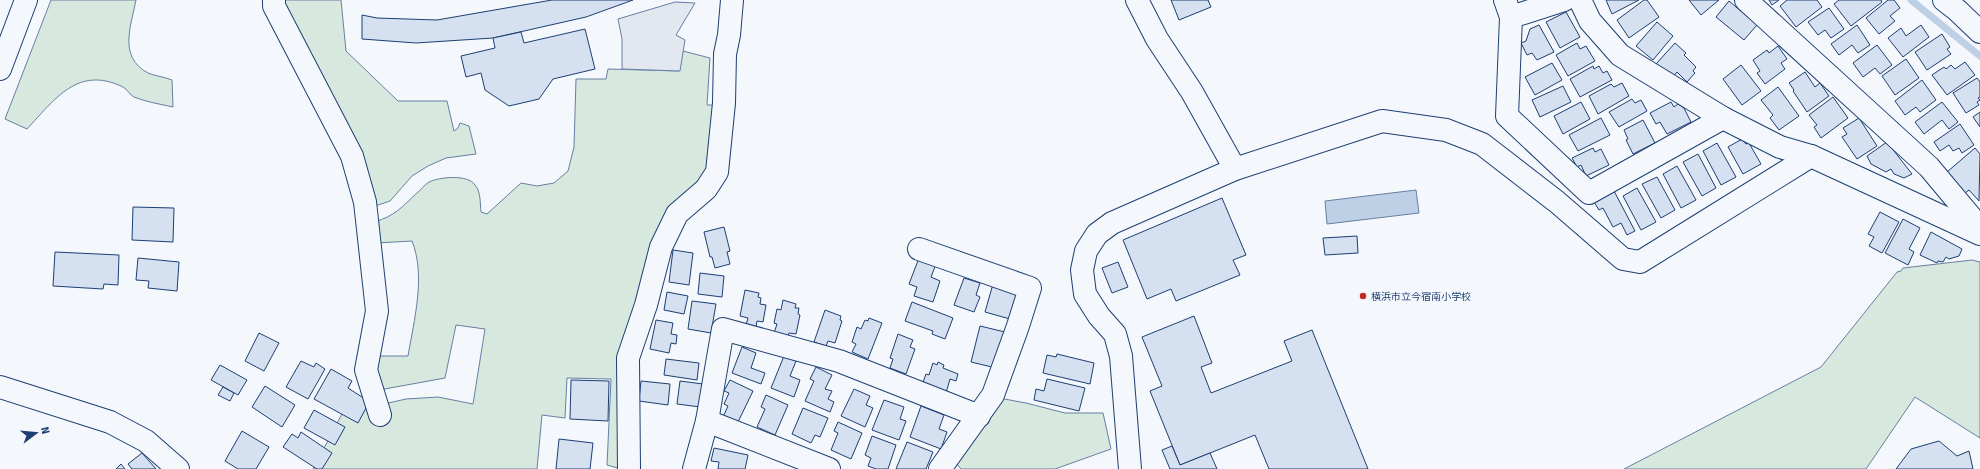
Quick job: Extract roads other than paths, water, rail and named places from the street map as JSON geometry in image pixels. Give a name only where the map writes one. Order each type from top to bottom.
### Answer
[{"type":"main road","points":[[0,69],[26,0]]},
{"type":"main road","points":[[274,0],[274,6],[352,156],[365,202],[377,311],[366,370],[380,416]]},
{"type":"main road","points":[[629,469],[628,358],[646,306],[661,247],[677,214],[706,189],[717,172],[724,103],[725,54],[729,35],[732,0]]},
{"type":"main road","points":[[1137,0],[1157,40],[1192,92],[1235,170]]},
{"type":"main road","points":[[1564,0],[1508,9],[1507,116],[1589,193],[1723,118]]},
{"type":"main road","points":[[1580,0],[1590,22],[1620,55],[1723,118],[1780,147],[1811,156],[1980,234]]},
{"type":"main road","points":[[1746,0],[1929,167],[1980,228]]},
{"type":"main road","points":[[1944,0],[1980,32]]},
{"type":"main road","points":[[1130,469],[1121,356],[1114,334],[1092,322],[1085,294],[1082,270],[1086,251],[1097,234],[1112,223],[1235,170],[1382,121],[1446,130],[1482,144],[1557,202],[1623,259],[1640,262],[1811,156]]},
{"type":"main road","points":[[920,250],[1030,288],[1026,328],[993,394],[979,416],[940,469]]},
{"type":"main road","points":[[694,469],[707,421],[724,329],[839,361],[979,416]]},
{"type":"main road","points":[[0,387],[110,422],[146,441],[178,469]]},
{"type":"main road","points":[[707,421],[829,469]]},
{"type":"water","points":[[1416,190],[1419,213],[1327,224],[1325,201]]},
{"type":"waterway","points":[[1911,0],[1980,56]]},
{"type":"place","name":"横浜市立今宿南小学校","points":[[1363,296]]}]
